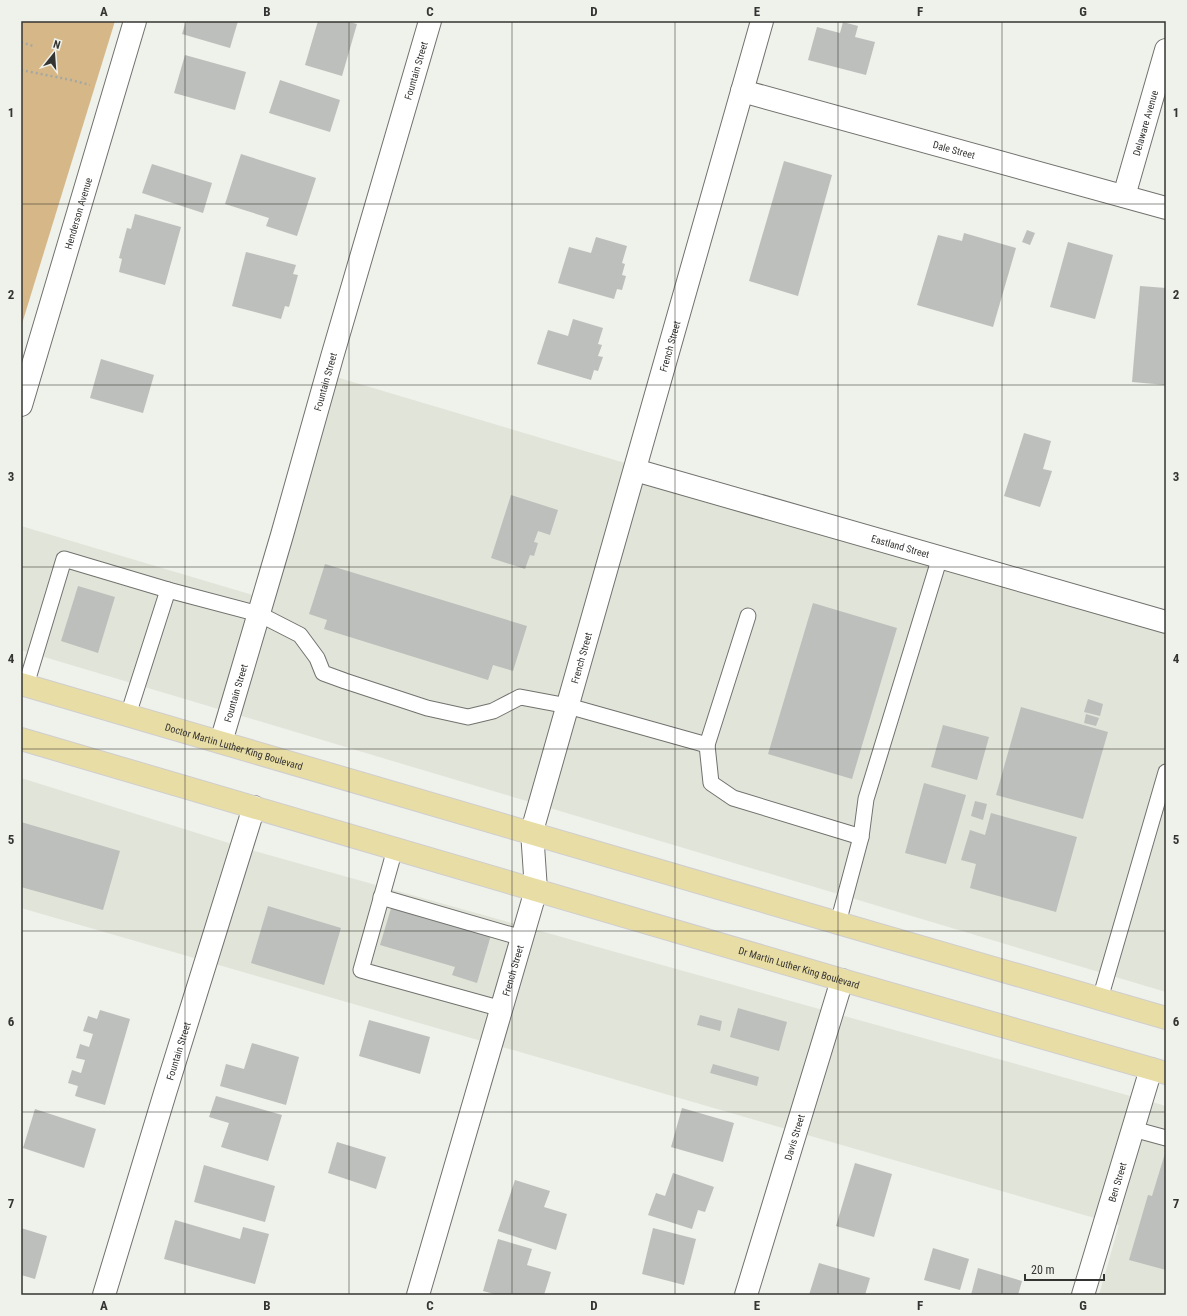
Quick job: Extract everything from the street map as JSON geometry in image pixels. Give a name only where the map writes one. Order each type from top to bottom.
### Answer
[{"type":"main road","name":"Doctor Martin Luther King Boulevard","points":[[24,684],[533,834]]},
{"type":"main road","points":[[21,739],[395,849]]},
{"type":"main road","points":[[533,834],[1166,1018]]},
{"type":"main road","name":"Dr Martin Luther King Boulevard","points":[[395,849],[1158,1071]]},
{"type":"street","name":"Henderson Avenue","points":[[21,405],[135,21]]},
{"type":"street","name":"Fountain Street","points":[[221,742],[430,21]]},
{"type":"street","name":"French Street","points":[[418,1295],[536,890],[533,834],[534,824],[762,21]]},
{"type":"street","name":"Delaware Avenue","points":[[1124,196],[1166,50]]},
{"type":"street","name":"Dale Street","points":[[742,91],[1166,208]]},
{"type":"street","name":"Eastland Street","points":[[635,470],[1166,622]]},
{"type":"street","name":"Fountain Street","points":[[104,1295],[254,807]]},
{"type":"street","name":"Davis Street","points":[[746,1295],[842,980]]},
{"type":"street","name":"Ben Street","points":[[1083,1295],[1133,1129],[1158,1071]]},
{"type":"lane","points":[[838,923],[861,837],[866,798],[940,557]]},
{"type":"lane","points":[[24,684],[64,559],[168,590],[259,614],[300,635],[317,658],[323,673],[345,682],[427,708],[468,717],[493,711],[520,697],[568,706],[707,745]]},
{"type":"lane","points":[[128,715],[168,590]]},
{"type":"lane","points":[[748,616],[707,745],[711,783],[733,798],[861,837]]},
{"type":"lane","points":[[1100,999],[1166,772]]},
{"type":"lane","points":[[395,849],[360,970],[502,1009]]},
{"type":"lane","points":[[381,897],[522,938]]},
{"type":"lane","points":[[1133,1129],[1166,1138]]},
{"type":"path","points":[[21,42],[33,46]]},
{"type":"path","points":[[21,70],[71,80],[114,92]]},
{"type":"shaded area","points":[[21,21],[115,21],[21,327]]},
{"type":"shaded area","points":[[336,377],[1166,624],[1166,992],[21,650],[21,526],[273,601]]},
{"type":"shaded area","points":[[21,778],[258,852],[1166,1106],[1166,1295],[1099,1295],[1119,1225],[21,908]]},
{"type":"building","points":[[186,21],[238,21],[230,48],[182,34]]},
{"type":"building","points":[[318,21],[345,21],[357,24],[342,76],[305,65]]},
{"type":"building","points":[[843,22],[858,26],[855,37],[875,42],[866,75],[808,60],[817,27],[840,33]]},
{"type":"building","points":[[185,55],[246,72],[235,110],[174,93]]},
{"type":"building","points":[[280,80],[340,100],[330,132],[269,113]]},
{"type":"building","points":[[241,154],[316,178],[297,236],[266,226],[269,218],[225,204]]},
{"type":"building","points":[[784,161],[832,175],[798,296],[749,281]]},
{"type":"building","points":[[152,164],[212,183],[203,213],[142,193]]},
{"type":"building","points":[[135,214],[181,227],[165,285],[119,272],[122,259],[119,258],[127,228],[131,229]]},
{"type":"building","points":[[1027,230],[1035,233],[1030,245],[1022,242]]},
{"type":"building","points":[[964,233],[1016,248],[993,327],[917,305],[938,235],[962,241]]},
{"type":"building","points":[[596,237],[627,246],[622,263],[625,264],[622,275],[626,276],[622,290],[617,289],[614,299],[558,283],[569,247],[591,253]]},
{"type":"building","points":[[1068,242],[1113,255],[1095,319],[1050,307]]},
{"type":"building","points":[[246,252],[296,265],[293,274],[298,275],[289,307],[285,306],[281,319],[232,306]]},
{"type":"building","points":[[1140,286],[1166,288],[1166,385],[1132,382]]},
{"type":"building","points":[[573,319],[603,328],[598,344],[602,345],[598,356],[603,357],[598,371],[594,370],[591,380],[537,364],[548,330],[568,336]]},
{"type":"building","points":[[101,359],[154,375],[143,413],[90,398]]},
{"type":"building","points":[[1024,433],[1051,441],[1043,469],[1052,471],[1040,507],[1004,496]]},
{"type":"building","points":[[511,495],[558,510],[550,535],[538,531],[534,542],[538,543],[534,556],[530,555],[525,569],[491,558]]},
{"type":"building","points":[[325,564],[527,626],[513,671],[493,665],[488,680],[324,629],[327,620],[309,614]]},
{"type":"building","points":[[78,586],[115,597],[98,653],[61,641]]},
{"type":"building","points":[[813,603],[897,628],[852,779],[768,754]]},
{"type":"building","points":[[1088,699],[1103,704],[1100,716],[1084,712]]},
{"type":"building","points":[[1021,707],[1108,732],[1083,819],[996,795]]},
{"type":"building","points":[[1086,714],[1099,718],[1096,726],[1084,723]]},
{"type":"building","points":[[943,725],[989,737],[977,780],[931,767]]},
{"type":"building","points":[[924,783],[966,795],[946,864],[905,853]]},
{"type":"building","points":[[975,801],[987,804],[983,820],[971,816]]},
{"type":"building","points":[[991,813],[1077,837],[1056,912],[970,888],[976,864],[961,860],[970,830],[985,835]]},
{"type":"building","points":[[21,822],[120,851],[103,910],[21,887]]},
{"type":"building","points":[[392,905],[491,935],[477,983],[452,975],[455,967],[380,945]]},
{"type":"building","points":[[268,906],[341,928],[324,985],[251,963]]},
{"type":"building","points":[[738,1008],[787,1022],[779,1051],[730,1037]]},
{"type":"building","points":[[100,1010],[130,1019],[105,1105],[75,1096],[78,1086],[68,1083],[72,1070],[81,1073],[85,1060],[76,1058],[80,1044],[89,1047],[93,1034],[83,1031],[88,1016],[97,1019]]},
{"type":"building","points":[[700,1015],[722,1021],[720,1031],[697,1025]]},
{"type":"building","points":[[369,1020],[430,1037],[420,1074],[359,1056]]},
{"type":"building","points":[[252,1043],[299,1057],[286,1105],[220,1086],[226,1064],[244,1069]]},
{"type":"building","points":[[713,1064],[759,1077],[757,1086],[710,1073]]},
{"type":"building","points":[[216,1096],[282,1115],[268,1161],[221,1147],[229,1123],[209,1117]]},
{"type":"building","points":[[682,1108],[734,1123],[723,1162],[671,1147]]},
{"type":"building","points":[[35,1109],[96,1129],[84,1168],[23,1148]]},
{"type":"building","points":[[337,1142],[386,1157],[376,1189],[328,1173]]},
{"type":"building","points":[[1166,1150],[1166,1270],[1129,1260],[1148,1195],[1152,1196]]},
{"type":"building","points":[[855,1163],[892,1174],[874,1237],[836,1226]]},
{"type":"building","points":[[204,1165],[275,1186],[265,1222],[194,1202]]},
{"type":"building","points":[[673,1173],[714,1187],[705,1212],[698,1210],[692,1229],[648,1215],[656,1193],[665,1196]]},
{"type":"building","points":[[515,1180],[550,1191],[544,1207],[567,1214],[556,1250],[498,1231]]},
{"type":"building","points":[[175,1220],[240,1239],[243,1227],[269,1234],[255,1284],[164,1259]]},
{"type":"building","points":[[21,1228],[47,1236],[35,1279],[21,1275]]},
{"type":"building","points":[[653,1228],[696,1239],[684,1285],[642,1274]]},
{"type":"building","points":[[498,1239],[532,1249],[527,1265],[551,1272],[544,1295],[498,1295],[483,1291]]},
{"type":"building","points":[[933,1248],[969,1259],[960,1290],[924,1280]]},
{"type":"building","points":[[819,1263],[870,1278],[865,1295],[809,1295]]},
{"type":"building","points":[[978,1268],[1022,1281],[1018,1295],[971,1295]]}]
